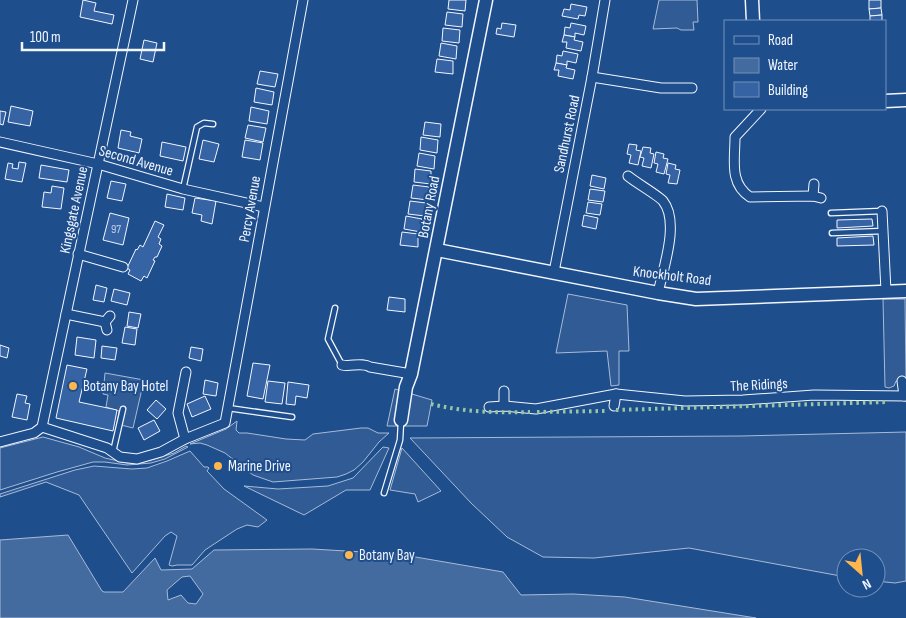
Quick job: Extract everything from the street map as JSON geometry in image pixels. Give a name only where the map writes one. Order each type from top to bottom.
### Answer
[{"type":"street","name":"Kingsgate Avenue","points":[[42,427],[133,0]]},
{"type":"street","name":"Percy Avenue","points":[[185,439],[225,423],[303,0]]},
{"type":"street","name":"Botany Road","points":[[401,420],[406,387],[411,374],[437,250],[486,0]]},
{"type":"street","name":"Sandhurst Road","points":[[554,272],[592,78],[605,0]]},
{"type":"street","points":[[752,0],[753,20]]},
{"type":"street","points":[[592,78],[661,88],[692,88]]},
{"type":"street","points":[[886,101],[906,100]]},
{"type":"street","points":[[760,110],[735,137],[736,180],[742,191],[750,197],[817,197],[814,184]]},
{"type":"street","name":"Second Avenue","points":[[0,142],[98,164],[183,189],[264,207]]},
{"type":"street","points":[[628,176],[663,200],[669,211],[671,229],[658,293]]},
{"type":"street","points":[[882,211],[886,291]]},
{"type":"street","name":"Knockholt Road","points":[[437,250],[696,299],[886,291],[906,292]]},
{"type":"street","points":[[78,254],[123,267]]},
{"type":"street","points":[[66,314],[107,323]]},
{"type":"street","points":[[342,365],[365,364],[370,367],[411,374]]},
{"type":"street","points":[[0,442],[34,433],[42,427],[107,448],[120,458],[137,459],[161,452],[185,439],[178,412],[186,372]]},
{"type":"street","name":"The Ridings","points":[[489,407],[536,408],[616,394],[685,402],[814,395],[905,396],[902,381]]},
{"type":"street","points":[[504,391],[504,406]]},
{"type":"street","points":[[614,406],[616,394]]},
{"type":"lane","points":[[183,189],[197,127],[204,123],[213,124]]},
{"type":"lane","points":[[831,213],[882,211]]},
{"type":"lane","points":[[832,234],[882,231]]},
{"type":"lane","points":[[335,308],[328,340],[342,365]]},
{"type":"lane","points":[[228,408],[292,417]]},
{"type":"lane","points":[[113,452],[123,409]]},
{"type":"lane","points":[[384,493],[400,440],[401,420]]},
{"type":"shaded area","points":[[659,0],[697,0],[698,22],[693,22],[694,30],[681,30],[677,28],[653,29]]},
{"type":"shaded area","points":[[568,294],[627,305],[629,351],[619,351],[619,385],[611,386],[607,351],[556,353]]},
{"type":"shaded area","points":[[883,299],[905,299],[906,381],[896,381],[894,386],[889,388],[885,387]]},
{"type":"shaded area","points":[[105,373],[144,380],[133,428],[117,424],[119,411],[106,407],[108,395],[103,394]]},
{"type":"shaded area","points":[[395,389],[432,400],[427,426],[387,426]]},
{"type":"shaded area","points":[[237,421],[236,430],[239,433],[286,439],[305,440],[313,434],[361,428],[368,428],[378,433],[389,433],[363,462],[346,474],[337,477],[273,482],[253,475],[225,453],[200,443],[190,444],[226,429]]},
{"type":"shaded area","points":[[906,432],[906,581],[886,582],[886,548],[836,548],[836,575],[689,548],[594,558],[543,557],[507,537],[471,503],[410,438],[741,436]]},
{"type":"shaded area","points":[[43,437],[79,447],[105,458],[127,463],[151,460],[174,453],[186,446],[188,447],[165,459],[151,463],[127,465],[93,462],[0,490],[0,448]]},
{"type":"shaded area","points":[[383,447],[389,448],[370,490],[346,490],[304,515],[244,486],[278,489],[328,486],[353,478]]},
{"type":"shaded area","points":[[402,448],[441,491],[418,502],[415,494],[390,490]]},
{"type":"shaded area","points":[[190,451],[204,467],[209,468],[207,471],[224,489],[267,520],[258,527],[247,525],[237,529],[205,550],[192,565],[169,565],[177,536],[171,532],[165,536],[132,573],[79,495],[46,482],[0,497],[0,494],[75,470],[94,466],[132,469],[147,468]]},
{"type":"water","points":[[68,535],[104,592],[123,592],[155,558],[161,570],[192,569],[214,550],[312,549],[398,554],[503,572],[521,595],[573,594],[625,597],[756,618],[0,618],[0,540]],"holes":[[[190,576],[203,594],[196,604],[188,603],[181,595],[168,600],[167,590],[182,577]]]},
{"type":"building","points":[[83,0],[96,3],[94,11],[114,15],[112,24],[80,17]]},
{"type":"building","points":[[449,0],[466,0],[465,11],[448,9]]},
{"type":"building","points":[[869,0],[881,0],[881,8],[869,9]]},
{"type":"building","points":[[571,4],[587,7],[585,16],[579,15],[578,19],[562,16],[564,9],[570,10]]},
{"type":"building","points":[[881,8],[882,15],[870,16],[869,9]]},
{"type":"building","points":[[447,12],[463,14],[462,27],[445,25]]},
{"type":"building","points":[[882,15],[882,20],[870,20],[870,16]]},
{"type":"building","points":[[502,23],[516,25],[514,37],[496,34],[497,28],[501,29]]},
{"type":"building","points":[[571,23],[586,26],[584,35],[575,33],[575,37],[564,35],[565,27],[570,28]]},
{"type":"building","points":[[443,28],[460,30],[459,43],[442,41]]},
{"type":"building","points":[[564,35],[575,37],[574,40],[583,42],[581,51],[566,48],[567,42],[562,42]]},
{"type":"building","points":[[144,40],[157,43],[153,62],[140,59]]},
{"type":"building","points":[[441,43],[457,46],[456,59],[439,56]]},
{"type":"building","points":[[563,51],[578,54],[576,63],[567,61],[567,65],[556,63],[557,55],[562,56]]},
{"type":"building","points":[[437,59],[453,61],[453,74],[435,72]]},
{"type":"building","points":[[556,63],[567,65],[566,68],[575,70],[573,79],[558,76],[559,70],[554,70]]},
{"type":"building","points":[[260,71],[278,74],[275,87],[257,84]]},
{"type":"building","points":[[256,88],[274,92],[272,105],[254,102]]},
{"type":"building","points":[[11,106],[33,111],[30,126],[8,122]]},
{"type":"building","points":[[251,107],[269,111],[267,124],[249,121]]},
{"type":"building","points":[[0,111],[6,112],[3,125],[0,124]]},
{"type":"building","points":[[425,122],[441,124],[440,137],[423,135]]},
{"type":"building","points":[[248,125],[266,128],[263,142],[245,138]]},
{"type":"building","points":[[121,130],[131,132],[130,136],[142,139],[139,153],[118,148]]},
{"type":"building","points":[[421,137],[438,140],[437,153],[420,150]]},
{"type":"building","points":[[203,140],[219,144],[214,162],[199,159]]},
{"type":"building","points":[[245,140],[263,143],[260,160],[242,157]]},
{"type":"building","points":[[162,142],[186,147],[183,161],[160,156]]},
{"type":"building","points":[[629,144],[637,145],[636,150],[641,151],[638,165],[629,163],[631,155],[627,154]]},
{"type":"building","points":[[643,147],[651,148],[650,153],[654,154],[651,168],[642,166],[644,158],[640,157]]},
{"type":"building","points":[[656,152],[664,154],[663,158],[668,159],[664,174],[656,172],[658,164],[654,163]]},
{"type":"building","points":[[419,153],[435,156],[434,169],[417,166]]},
{"type":"building","points":[[19,162],[26,163],[22,182],[5,179],[8,163],[13,164],[12,168],[18,169]]},
{"type":"building","points":[[668,163],[676,165],[675,169],[680,170],[677,184],[668,183],[670,175],[666,174]]},
{"type":"building","points":[[41,165],[69,170],[67,182],[39,178]]},
{"type":"building","points":[[415,169],[431,171],[431,184],[414,182]]},
{"type":"building","points":[[592,175],[606,178],[604,189],[590,186]]},
{"type":"building","points":[[111,181],[126,184],[122,201],[107,198]]},
{"type":"building","points":[[413,185],[429,187],[428,200],[411,198]]},
{"type":"building","points":[[52,186],[64,188],[61,209],[42,207],[44,192],[51,193]]},
{"type":"building","points":[[590,189],[605,191],[603,202],[588,200]]},
{"type":"building","points":[[167,194],[185,198],[183,210],[165,207]]},
{"type":"building","points":[[195,198],[216,201],[212,224],[201,221],[202,215],[192,213]]},
{"type":"building","points":[[410,201],[426,203],[425,216],[408,214]]},
{"type":"building","points":[[588,202],[602,204],[600,215],[586,213]]},
{"type":"building","points":[[110,213],[129,218],[123,245],[103,240]]},
{"type":"building","points":[[584,215],[598,218],[596,229],[582,226]]},
{"type":"building","points":[[406,216],[422,219],[421,232],[404,229]]},
{"type":"building","points":[[872,219],[873,226],[837,228],[837,220]]},
{"type":"building","points":[[155,221],[164,225],[158,237],[161,239],[159,244],[162,246],[157,257],[153,260],[155,261],[147,278],[144,276],[141,281],[128,274],[130,270],[127,268],[136,249],[140,245],[143,247]]},
{"type":"building","points":[[402,232],[418,234],[418,247],[400,245]]},
{"type":"building","points":[[873,236],[874,245],[837,246],[837,238]]},
{"type":"building","points":[[96,285],[107,288],[104,302],[93,300]]},
{"type":"building","points":[[114,289],[130,293],[127,305],[111,301]]},
{"type":"building","points":[[389,297],[405,299],[405,312],[387,310]]},
{"type":"building","points":[[129,312],[141,314],[138,328],[127,326]]},
{"type":"building","points":[[125,327],[137,329],[135,345],[122,343]]},
{"type":"building","points":[[77,337],[96,340],[94,358],[75,355]]},
{"type":"building","points":[[0,345],[9,348],[7,358],[0,356]]},
{"type":"building","points":[[102,346],[117,348],[115,360],[101,358]]},
{"type":"building","points":[[191,347],[203,349],[201,361],[189,358]]},
{"type":"building","points":[[253,363],[270,365],[263,399],[247,396]]},
{"type":"building","name":"Botany Bay Hotel","points":[[67,365],[87,369],[79,402],[117,410],[113,431],[56,418]]},
{"type":"building","points":[[205,380],[218,383],[216,396],[203,394]]},
{"type":"building","points":[[268,381],[285,383],[282,404],[265,402]]},
{"type":"building","points":[[288,382],[309,385],[307,398],[296,396],[295,405],[286,404]]},
{"type":"building","points":[[17,394],[27,396],[25,403],[30,404],[27,420],[12,417]]},
{"type":"building","points":[[205,396],[211,409],[192,417],[187,404]]},
{"type":"building","points":[[156,400],[166,409],[157,419],[147,410]]},
{"type":"building","points":[[154,420],[160,431],[144,440],[138,428]]},
{"type":"hedge","points":[[616,410],[887,402]]},
{"type":"hedge","points":[[431,404],[480,411],[530,412]]},
{"type":"hedge","points":[[537,412],[605,411]]},
{"type":"place","name":"Botany Bay Hotel","points":[[73,386]]},
{"type":"place","name":"Marine Drive","points":[[218,466]]},
{"type":"place","name":"Botany Bay","points":[[349,555]]}]
